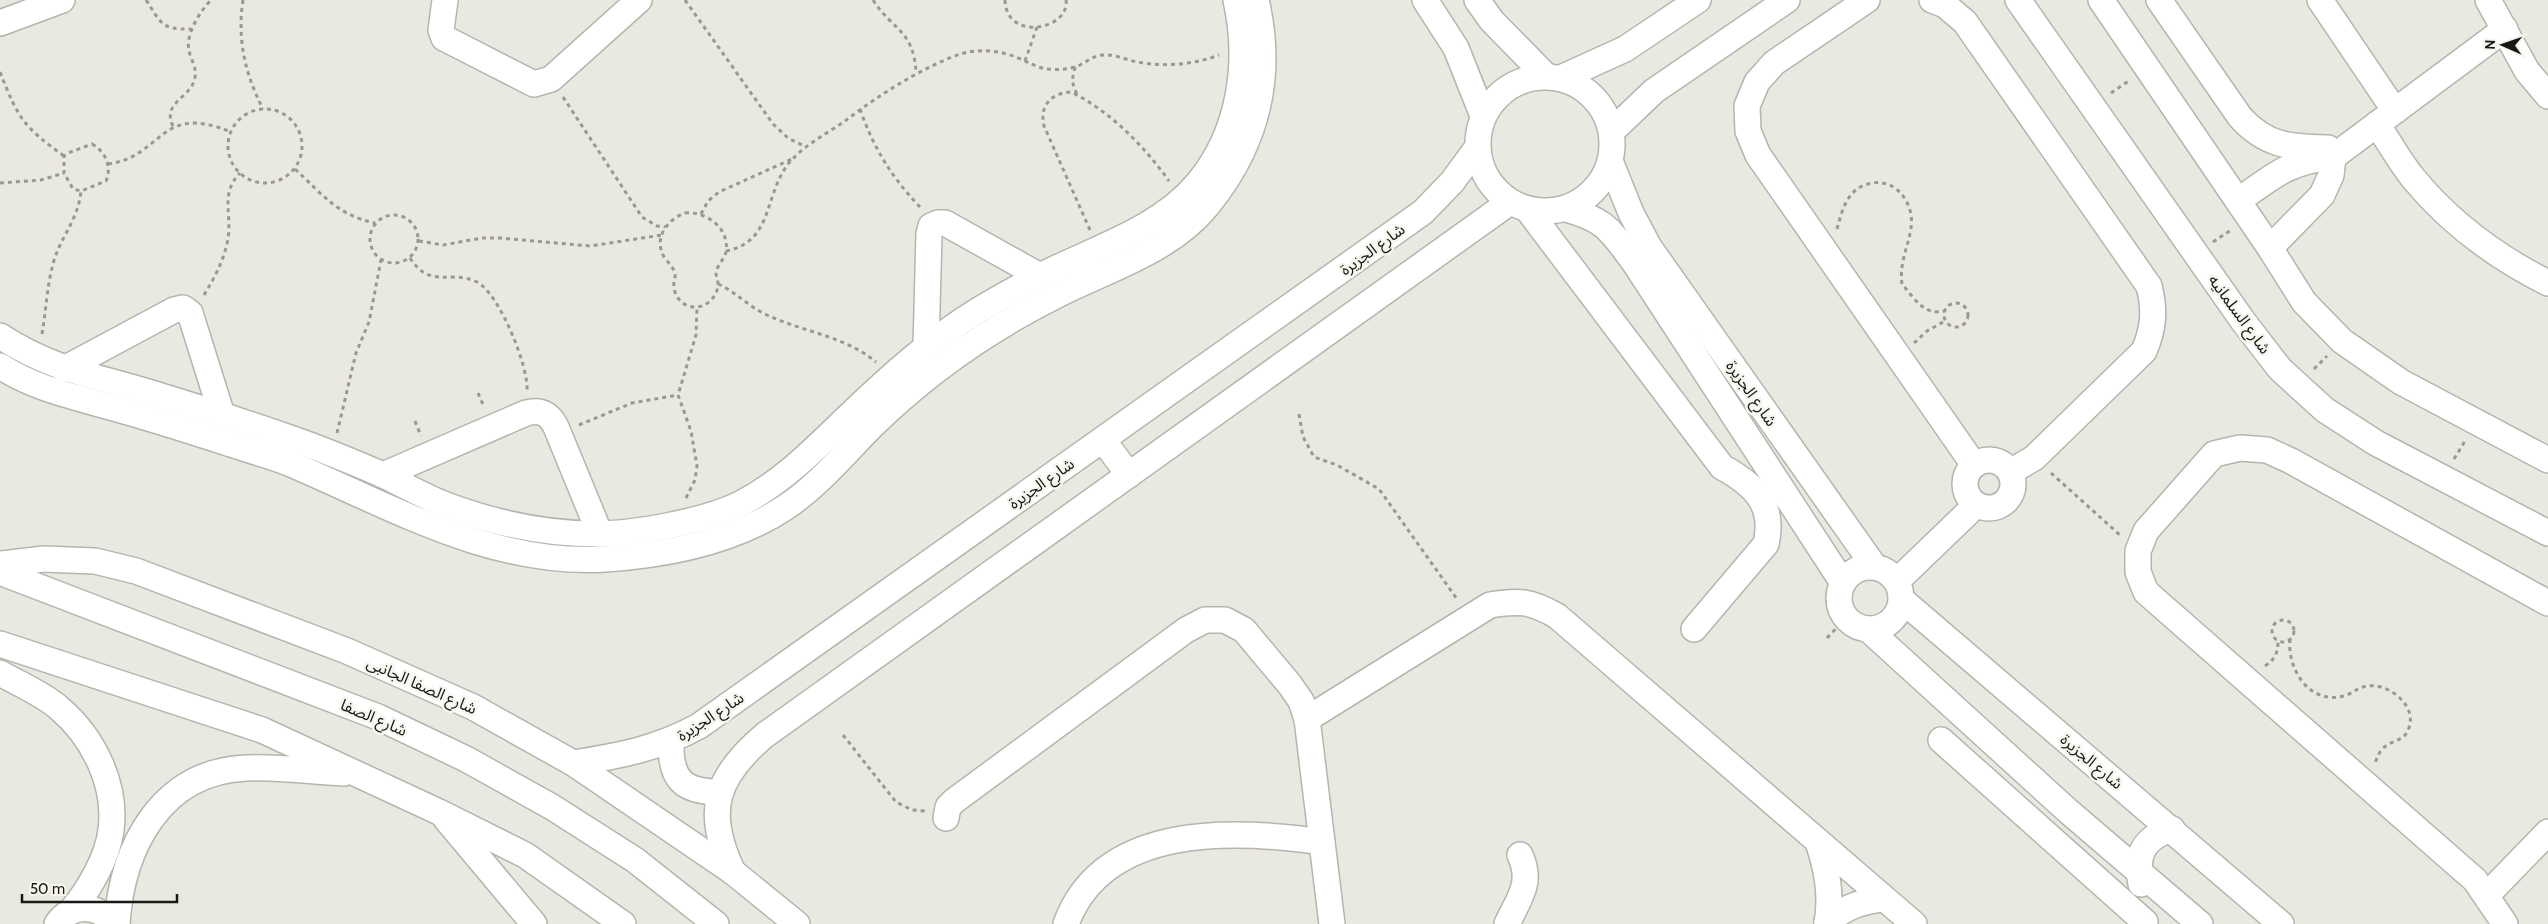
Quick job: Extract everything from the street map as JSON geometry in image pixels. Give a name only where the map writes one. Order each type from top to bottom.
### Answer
[{"type":"street","points":[[0,23],[62,0]]},
{"type":"street","points":[[446,0],[441,30],[444,38],[534,84],[551,79],[639,0]]},
{"type":"street","points":[[0,336],[26,353],[64,369],[222,414],[332,454],[383,475],[444,504],[495,521],[554,532],[600,534],[696,518],[735,506],[772,486],[926,346],[978,311],[1040,276],[1099,250],[1156,219],[1182,200],[1200,180],[1222,144],[1238,104],[1242,66],[1236,0]]},
{"type":"street","points":[[0,366],[13,375],[56,392],[138,415],[287,463],[435,527],[489,546],[545,557],[602,559],[659,553],[714,539],[751,525],[786,507],[834,466],[873,425],[960,352],[1008,322],[1058,295],[1138,258],[1177,235],[1204,210],[1225,183],[1246,146],[1260,102],[1264,52],[1256,0]]},
{"type":"street","points":[[1425,0],[1456,48],[1483,116]]},
{"type":"street","points":[[733,872],[721,847],[717,820],[720,792],[730,771],[739,758],[765,734],[1129,475],[1519,206],[1548,212],[1566,209],[1586,198],[1601,182],[1610,161],[1612,131],[1605,113],[1594,97],[1579,85],[1554,77],[1492,21],[1478,0]]},
{"type":"street","points":[[1694,629],[1766,544],[1770,526],[1762,501],[1745,480],[1722,468],[1519,206],[1489,182],[1482,170],[1477,148],[1478,131],[1483,116],[1494,99],[1509,86],[1526,78],[1554,77],[1625,49],[1698,0]]},
{"type":"street","points":[[1612,131],[1654,91],[1787,0]]},
{"type":"street","points":[[1867,0],[1774,63],[1757,82],[1747,106],[1748,131],[1758,154],[1974,465]]},
{"type":"street","points":[[1932,0],[1945,5],[1965,22],[2149,286],[2153,302],[2154,319],[2144,351],[2034,458],[2010,472]]},
{"type":"street","name":"شارع السلمانيه","points":[[2018,0],[2248,328],[2280,369],[2325,410],[2369,439],[2546,528]]},
{"type":"street","points":[[2101,0],[2270,248],[2304,302],[2342,341],[2401,382],[2548,460]]},
{"type":"street","points":[[2159,0],[2240,117],[2254,132],[2270,140],[2296,147],[2338,153]]},
{"type":"street","points":[[2320,0],[2386,118],[2413,177],[2444,211],[2479,241],[2517,267],[2548,283]]},
{"type":"street","points":[[2488,0],[2527,71],[2548,96]]},
{"type":"street","points":[[2244,210],[2282,170],[2312,159],[2338,153],[2505,29]]},
{"type":"street","name":"شارع الجزيرة","points":[[573,762],[624,755],[671,741],[698,726],[1423,212],[1452,182],[1477,148]]},
{"type":"street","points":[[2270,248],[2322,195],[2338,153]]},
{"type":"street","name":"شارع الجزيرة","points":[[1610,161],[1631,213],[1650,248],[1874,566]]},
{"type":"street","name":"شارع الجزيرة","points":[[1566,209],[1588,215],[1606,226],[1634,262],[1843,583]]},
{"type":"street","points":[[926,346],[929,234],[932,226],[938,223],[945,224],[1040,276]]},
{"type":"street","points":[[64,369],[174,310],[187,309],[222,414]]},
{"type":"street","points":[[383,475],[526,414],[540,411],[553,419],[600,534]]},
{"type":"street","points":[[1103,440],[1129,475]]},
{"type":"street","points":[[817,447],[834,466]]},
{"type":"street","points":[[2505,924],[2475,880],[2243,679],[2146,592],[2138,572],[2138,551],[2146,530],[2214,454],[2240,448],[2267,450],[2291,461],[2548,604]]},
{"type":"street","points":[[1983,460],[1994,460],[2003,464],[2010,472],[2013,481],[2008,498],[1994,508],[1976,504],[1968,496],[1965,486],[1967,474],[1974,465],[1983,460]]},
{"type":"street","points":[[1869,630],[1888,624],[1895,618],[1900,590],[1976,504]]},
{"type":"street","points":[[696,518],[714,539]]},
{"type":"street","name":"شارع الصفا الجانبى","points":[[0,564],[44,559],[95,561],[136,571],[347,651],[473,707],[573,762],[733,872],[796,924]]},
{"type":"street","points":[[1900,590],[1883,569],[1874,566],[1856,570],[1843,583],[1839,601],[1846,618],[1860,628],[1869,630],[2061,805],[2200,924]]},
{"type":"street","name":"شارع الصفا","points":[[0,572],[378,717],[466,759],[552,807],[635,860],[716,924]]},
{"type":"street","name":"شارع الجزيرة","points":[[1900,590],[2281,924]]},
{"type":"street","points":[[1307,719],[1490,605],[1513,601],[1536,604],[1557,616],[1914,924]]},
{"type":"street","points":[[947,812],[1186,630],[1205,620],[1226,620],[1244,630],[1301,701],[1307,719],[1332,924]]},
{"type":"street","points":[[0,644],[262,730],[439,812],[525,855],[624,924]]},
{"type":"street","points":[[0,673],[58,707],[83,732],[100,762],[110,795],[111,830],[98,870],[87,892],[59,919]]},
{"type":"street","points":[[1941,740],[2145,923]]},
{"type":"street","points":[[671,741],[670,762],[681,781],[699,792],[720,792]]},
{"type":"street","points":[[116,924],[123,880],[138,837],[157,810],[182,788],[212,774],[245,768],[358,774]]},
{"type":"street","points":[[439,812],[534,924]]},
{"type":"street","points":[[2145,923],[2144,896],[2138,870],[2140,856],[2146,843],[2158,833],[2172,829]]},
{"type":"street","points":[[2487,895],[2548,832]]},
{"type":"street","points":[[1066,924],[1073,906],[1098,874],[1131,852],[1178,840],[1226,834],[1274,835],[1322,842]]},
{"type":"street","points":[[1818,842],[1829,886],[1827,923]]},
{"type":"street","points":[[1507,924],[1527,880],[1525,866],[1520,855]]},
{"type":"street","points":[[1827,923],[1850,906],[1864,901],[1884,899]]},
{"type":"street","points":[[59,919],[84,908],[97,910],[109,916],[116,924]]},
{"type":"path","points":[[146,0],[154,15],[164,25],[177,30],[191,29]]},
{"type":"path","points":[[174,126],[171,121],[171,108],[194,83],[196,78],[188,45],[191,29],[211,0]]},
{"type":"path","points":[[243,0],[241,21],[242,52],[250,81],[263,109]]},
{"type":"path","points":[[685,0],[773,124],[788,138],[807,147]]},
{"type":"path","points":[[874,0],[907,37],[913,49],[916,73]]},
{"type":"path","points":[[1004,0],[1009,18],[1017,24],[1038,26],[1055,22],[1065,11],[1066,0]]},
{"type":"path","points":[[1025,61],[1038,26]]},
{"type":"path","points":[[726,252],[742,247],[756,236],[782,173],[796,156],[860,109],[916,73],[952,57],[978,51],[1006,53],[1044,68],[1057,70],[1075,67],[1093,57],[1104,55],[1160,65],[1194,62],[1219,55],[1241,44]]},
{"type":"path","points":[[1075,67],[1072,81],[1078,96]]},
{"type":"path","points":[[2093,106],[2147,68]]},
{"type":"path","points":[[0,72],[15,110],[25,125],[38,138],[64,156]]},
{"type":"path","points":[[551,79],[642,217],[657,226],[665,228]]},
{"type":"path","points":[[1099,250],[1042,119],[1046,104],[1056,95],[1071,92],[1124,130],[1144,150],[1182,200]]},
{"type":"path","points":[[263,109],[275,110],[286,115],[295,124],[302,146],[300,158],[294,169],[287,176],[268,183],[258,183],[240,173],[229,154],[231,132],[240,119],[255,110],[263,109]]},
{"type":"path","points":[[860,109],[874,145],[890,172],[920,208],[938,223]]},
{"type":"path","points":[[108,164],[136,154],[174,126],[203,124],[231,132]]},
{"type":"path","points":[[92,144],[100,149],[108,164],[110,173],[106,181],[81,191],[73,188],[64,173],[64,156],[92,144]]},
{"type":"path","points":[[701,214],[708,201],[719,192],[796,156]]},
{"type":"path","points":[[294,169],[336,208],[348,215],[375,223]]},
{"type":"path","points":[[0,183],[35,181],[64,173]]},
{"type":"path","points":[[192,320],[222,263],[229,228],[228,192],[240,173]]},
{"type":"path","points":[[1828,257],[1847,199],[1855,190],[1866,184],[1890,183],[1899,191],[1910,214],[1912,227],[1901,263],[1902,284],[1927,311],[1935,313],[1944,311],[1950,304],[1959,303],[1967,309],[1966,323],[1958,328],[1948,325],[1945,321],[1944,311]]},
{"type":"path","points":[[38,358],[53,264],[59,247],[75,219],[81,191]]},
{"type":"path","points":[[2195,252],[2244,210]]},
{"type":"path","points":[[693,213],[709,218],[722,231],[726,252],[716,272],[718,284],[711,300],[697,307],[683,303],[677,298],[673,283],[675,272],[661,249],[662,235],[665,228],[677,216],[693,213]]},
{"type":"path","points":[[393,214],[403,216],[412,222],[417,230],[419,241],[416,250],[410,258],[390,263],[381,260],[374,252],[370,243],[370,232],[375,223],[383,217],[393,214]]},
{"type":"path","points":[[419,241],[443,245],[482,238],[500,238],[590,246],[662,235]]},
{"type":"path","points":[[410,258],[422,273],[431,277],[470,279],[487,289],[494,298],[528,382],[526,414]]},
{"type":"path","points":[[332,454],[356,353],[369,322],[381,260]]},
{"type":"path","points":[[718,284],[768,315],[852,345],[879,365],[890,378]]},
{"type":"path","points":[[696,518],[684,510],[685,501],[695,480],[697,466],[691,432],[678,395],[696,336],[697,307]]},
{"type":"path","points":[[1902,362],[1912,345],[1927,331],[1945,321]]},
{"type":"path","points":[[2298,385],[2342,341]]},
{"type":"path","points":[[560,434],[632,403],[678,395]]},
{"type":"path","points":[[1299,414],[1303,437],[1314,457],[1358,476],[1379,489],[1470,617]]},
{"type":"path","points":[[2442,477],[2477,424]]},
{"type":"path","points":[[2034,458],[2138,551]]},
{"type":"path","points":[[1827,638],[1846,618]]},
{"type":"path","points":[[2243,679],[2273,660],[2278,650],[2278,641],[2274,637],[2273,626],[2282,620],[2288,620],[2294,630],[2288,651],[2293,668],[2302,683],[2311,690],[2333,697],[2345,696],[2356,688],[2370,685],[2383,687],[2405,702],[2410,712],[2410,723],[2406,733],[2399,741],[2390,742],[2382,748],[2369,788]]},
{"type":"path","points":[[2278,641],[2290,640]]},
{"type":"path","points":[[843,735],[896,802],[912,810],[947,812]]}]
